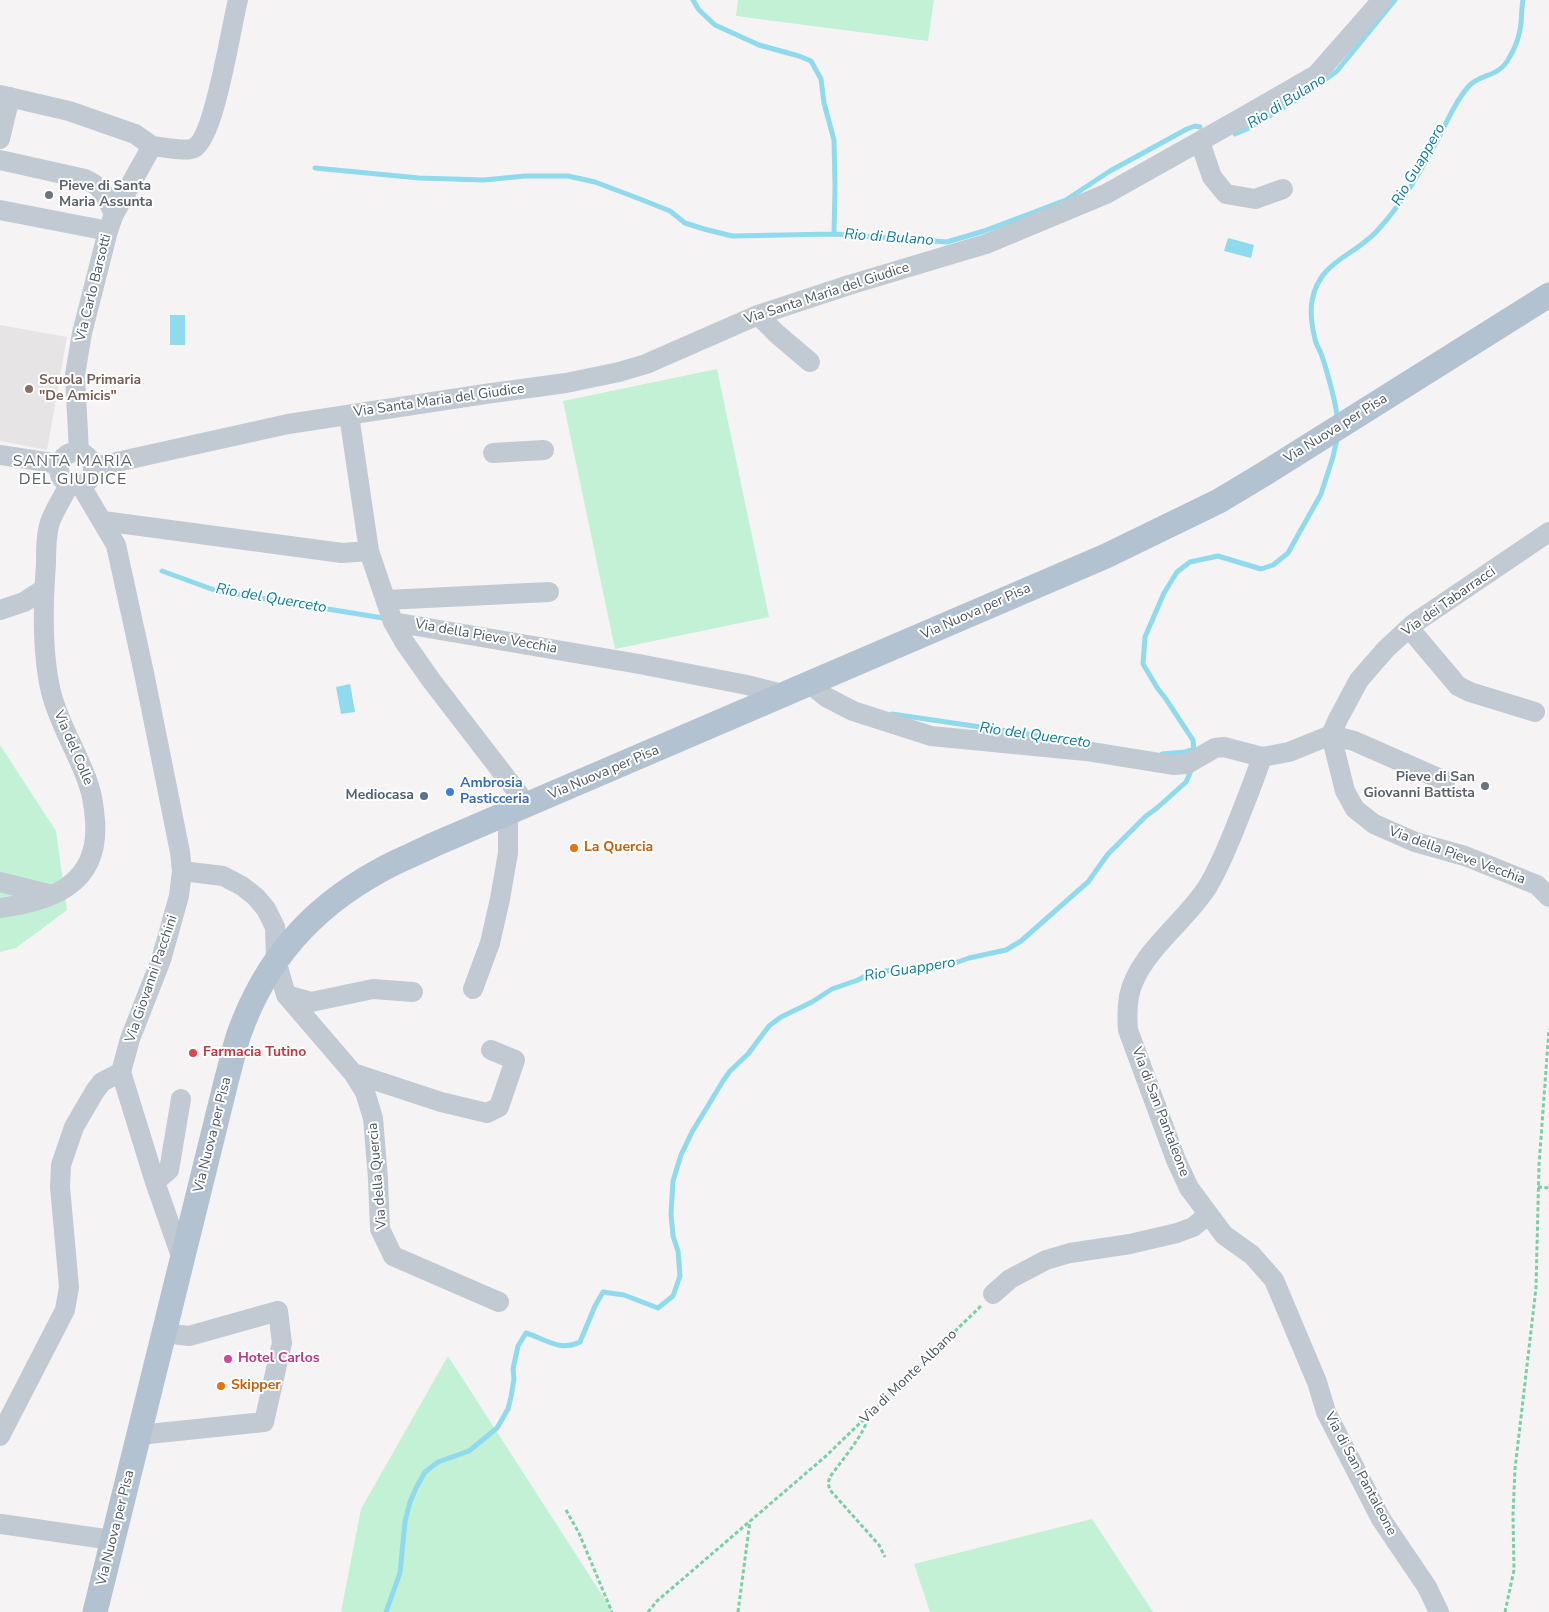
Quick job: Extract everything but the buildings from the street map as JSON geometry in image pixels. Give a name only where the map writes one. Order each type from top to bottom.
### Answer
[{"type":"main road","name":"Via Nuova per Pisa","points":[[95,1612],[239,1034],[257,993],[276,960],[299,931],[315,915],[334,899],[380,870],[434,845],[1106,556],[1219,501],[1549,295]]},
{"type":"street","points":[[2,130],[5,96],[68,111],[135,134],[152,146],[195,148],[202,140],[212,119],[238,0]]},
{"type":"street","name":"Via Santa Maria del Giudice","points":[[94,467],[268,428],[349,414],[566,383],[619,372],[656,360],[758,315],[848,285],[986,244],[1106,194],[1316,75],[1382,0]]},
{"type":"street","points":[[1200,142],[1212,177],[1226,194],[1255,199],[1283,189]]},
{"type":"street","name":"Via Carlo Barsotti","points":[[79,452],[75,376],[77,354],[114,214],[152,146]]},
{"type":"street","points":[[0,160],[85,179],[97,184],[103,190],[114,214]]},
{"type":"street","points":[[0,210],[98,228]]},
{"type":"street","points":[[758,315],[810,362]]},
{"type":"street","points":[[349,414],[370,551],[393,622],[405,643],[518,809],[490,943],[473,989]]},
{"type":"street","points":[[493,453],[544,450]]},
{"type":"street","points":[[79,452],[89,457],[94,467],[91,479],[75,486],[60,476],[59,464],[69,453],[79,452]]},
{"type":"street","points":[[0,455],[59,464]]},
{"type":"street","name":"Via Giovanni Pacchini","points":[[75,486],[103,522],[116,545],[144,673],[180,852],[182,871],[180,896],[161,960],[130,1039],[121,1072]]},
{"type":"street","name":"Via del Colle","points":[[0,908],[36,901],[52,895],[76,880],[88,864],[93,852],[95,828],[93,802],[89,786],[59,718],[48,680],[44,589],[48,529],[50,521],[75,486]]},
{"type":"street","points":[[103,522],[342,553],[370,551]]},
{"type":"street","name":"Via dei Tabarracci","points":[[1331,735],[1359,680],[1386,649],[1409,628],[1549,532]]},
{"type":"street","points":[[0,610],[24,602],[44,589]]},
{"type":"street","points":[[386,600],[549,592]]},
{"type":"street","name":"Via della Pieve Vecchia","points":[[393,622],[639,664],[746,685],[786,695]]},
{"type":"street","points":[[1409,628],[1458,686],[1470,692],[1535,712]]},
{"type":"street","points":[[810,684],[826,697],[853,711],[931,736],[1086,751],[1160,764],[1194,761],[1215,748],[1224,747],[1262,757],[1289,752],[1331,735],[1354,741],[1445,781]]},
{"type":"street","name":"Via della Pieve Vecchia","points":[[1331,735],[1345,792],[1355,809],[1374,824],[1415,842],[1465,856],[1545,885]]},
{"type":"street","name":"Via di San Pantaleone","points":[[1262,757],[1250,793],[1217,871],[1196,903],[1155,948],[1137,974],[1129,995],[1127,1011],[1128,1030],[1176,1160],[1189,1188],[1224,1235],[1252,1255],[1274,1280],[1317,1382],[1326,1412],[1381,1519],[1426,1587],[1439,1612]]},
{"type":"street","name":"Via della Quercia","points":[[182,871],[223,876],[242,886],[256,897],[266,910],[275,927],[276,960],[286,995],[353,1073],[365,1092],[373,1118],[380,1229],[393,1256],[499,1302]]},
{"type":"street","points":[[0,882],[52,895]]},
{"type":"street","points":[[286,995],[312,1002],[373,989],[413,992]]},
{"type":"street","points":[[353,1073],[441,1102],[487,1113],[499,1107],[515,1060],[491,1050]]},
{"type":"street","points":[[0,1436],[65,1310],[69,1286],[60,1187],[61,1165],[74,1127],[95,1091],[102,1082],[121,1072],[155,1182],[182,1259]]},
{"type":"street","points":[[155,1182],[169,1170],[181,1099]]},
{"type":"street","points":[[993,1294],[1010,1279],[1046,1260],[1070,1253],[1130,1244],[1177,1233],[1193,1228],[1208,1215]]},
{"type":"street","points":[[139,1435],[264,1422],[282,1343],[278,1311],[189,1336],[164,1333]]},
{"type":"street","points":[[1,1524],[112,1540]]},
{"type":"path","points":[[1505,1612],[1514,1570],[1513,1515],[1515,1469],[1536,1288],[1538,1187],[1549,1029]]},
{"type":"path","points":[[1538,1187],[1549,1188]]},
{"type":"path","name":"Via di Monte Albano","points":[[648,1612],[657,1602],[826,1456],[993,1294]]},
{"type":"path","points":[[867,1417],[868,1422],[863,1432],[830,1477],[828,1483],[830,1490],[879,1545],[885,1558]]},
{"type":"path","points":[[566,1510],[579,1533],[612,1612]]},
{"type":"path","points":[[738,1612],[750,1521]]},
{"type":"shaded area","name":"Scuola Primaria \"De Amicis\"","points":[[0,325],[67,337],[47,450],[0,441]]},
{"type":"green space","points":[[738,0],[934,0],[928,41],[736,16]]},
{"type":"green space","points":[[717,369],[769,617],[615,649],[563,401]]},
{"type":"green space","points":[[0,745],[56,831],[67,910],[16,948],[0,952]]},
{"type":"green space","points":[[448,1356],[613,1612],[341,1612],[361,1509]]},
{"type":"green space","points":[[1092,1519],[1153,1612],[930,1612],[914,1564]]},
{"type":"water","points":[[1228,238],[1254,245],[1251,258],[1224,251]]},
{"type":"water","points":[[170,315],[185,315],[185,345],[170,345]]},
{"type":"water","points":[[350,684],[355,712],[341,714],[336,687]]},
{"type":"waterway","name":"Rio di Bulano","points":[[693,0],[699,10],[715,25],[759,45],[811,61],[821,79],[824,103],[834,140],[834,234]]},
{"type":"waterway","name":"Rio di Bulano","points":[[1235,134],[1249,128],[1304,95],[1337,71],[1395,0]]},
{"type":"waterway","name":"Rio Guappero","points":[[1337,415],[1329,378],[1313,330],[1311,305],[1316,288],[1329,268],[1368,240],[1395,209],[1420,172],[1456,104],[1468,87],[1478,79],[1500,69],[1505,64],[1513,52],[1521,27],[1523,0]]},
{"type":"waterway","points":[[315,168],[419,178],[484,180],[525,176],[568,176],[595,182],[670,211],[685,223],[732,236],[834,234],[947,242],[984,231],[1066,200],[1110,171],[1187,129],[1195,126],[1200,127]]},
{"type":"waterway","name":"Rio Guappero","points":[[1194,753],[1193,740],[1143,664],[1145,637],[1164,593],[1177,572],[1190,562],[1218,556],[1261,569],[1273,565],[1288,553],[1321,494],[1337,439]]},
{"type":"waterway","name":"Rio del Querceto","points":[[162,571],[217,591],[383,618]]},
{"type":"waterway","name":"Rio del Querceto","points":[[892,714],[1055,738]]},
{"type":"waterway","name":"Rio del Querceto","points":[[1162,754],[1195,749]]},
{"type":"waterway","name":"Rio Guappero","points":[[386,1612],[400,1573],[405,1522],[416,1488],[425,1472],[438,1462],[469,1451],[497,1428],[508,1409],[518,1346],[526,1333],[553,1344],[573,1345],[580,1342],[603,1292],[624,1295],[658,1308],[673,1296],[680,1276],[678,1251],[673,1236],[671,1214],[673,1181],[681,1155],[692,1132],[723,1081],[730,1071],[748,1054],[769,1026],[781,1017],[812,1002],[832,989],[858,980],[871,973],[900,969],[919,971],[935,968],[1006,950],[1021,941],[1088,882],[1108,854],[1146,816],[1186,782],[1193,766]]},
{"type":"place","name":"Pieve di Santa Maria Assunta","points":[[49,195]]},
{"type":"place","name":"Scuola Primaria \"De Amicis\"","points":[[29,389]]},
{"type":"place","name":"Pieve di San Giovanni Battista","points":[[1485,786]]},
{"type":"place","name":"Ambrosia Pasticceria","points":[[450,792]]},
{"type":"place","name":"Mediocasa","points":[[424,796]]},
{"type":"place","name":"La Quercia","points":[[574,848]]},
{"type":"place","name":"Farmacia Tutino","points":[[193,1053]]},
{"type":"place","name":"Hotel Carlos","points":[[228,1359]]},
{"type":"place","name":"Skipper","points":[[221,1386]]},
{"type":"district","name":"SANTA MARIA DEL GIUDICE","points":[[73,471]]}]
